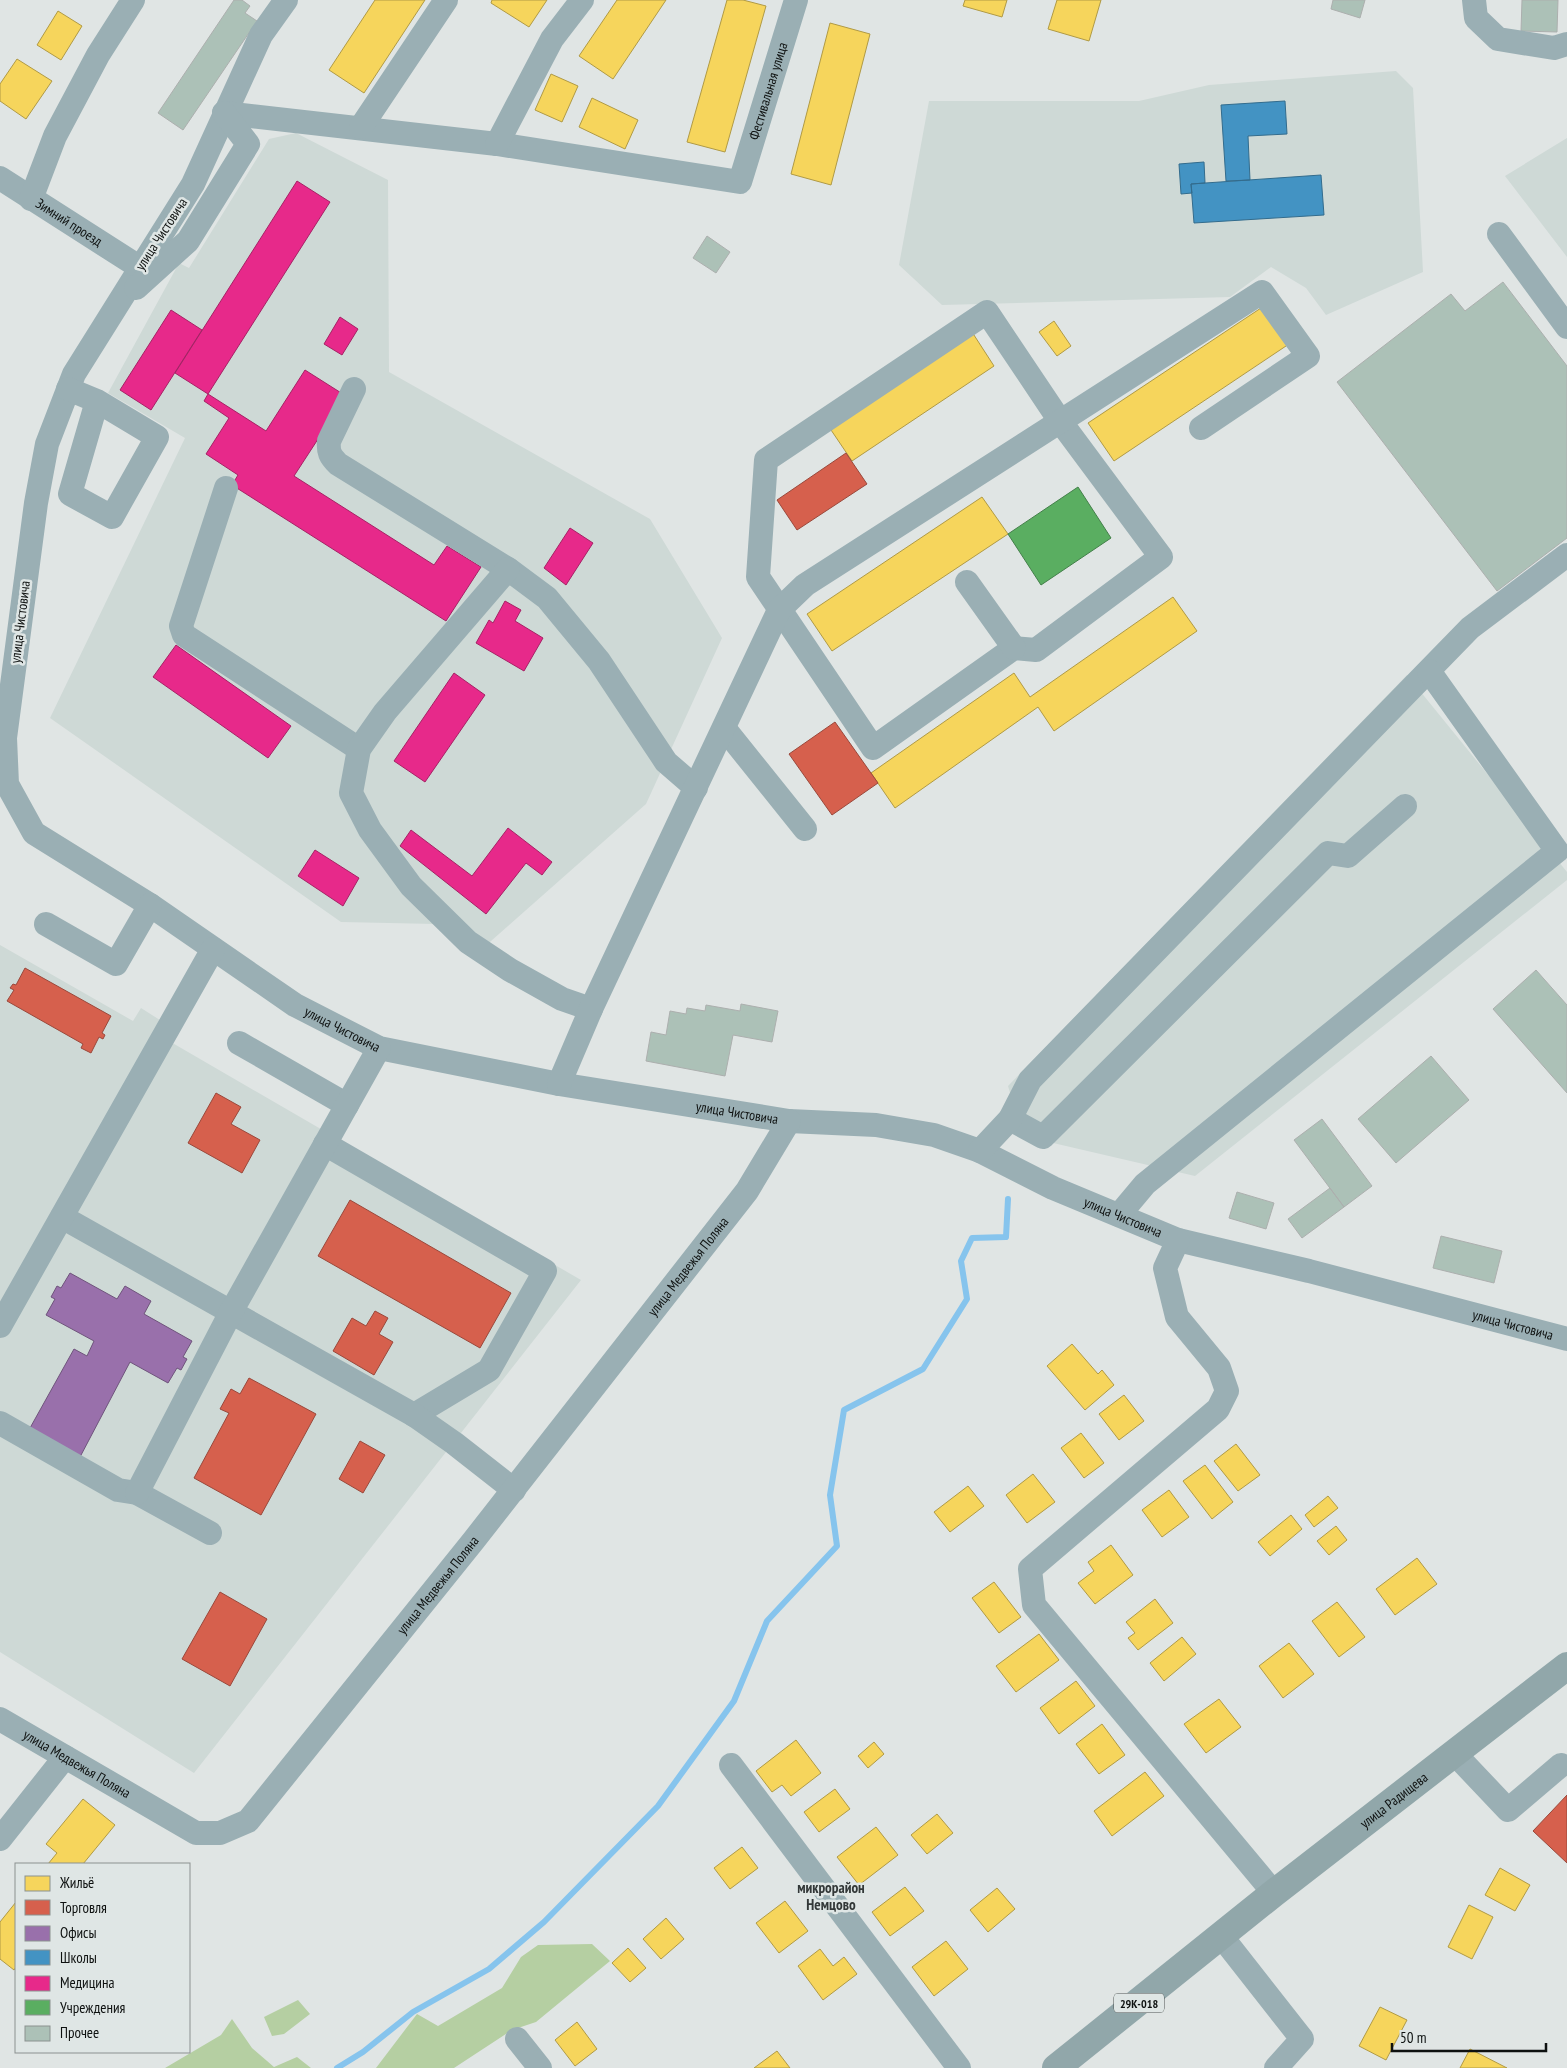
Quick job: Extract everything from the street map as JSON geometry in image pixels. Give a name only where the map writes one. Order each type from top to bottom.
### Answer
[{"type":"main road","name":"улица Радищева","points":[[1222,1937],[1274,1893],[1567,1666]]},
{"type":"main road","name":"29К-018","points":[[1056,2068],[1222,1937]]},
{"type":"street","points":[[31,199],[55,136],[98,55],[133,0]]},
{"type":"street","name":"улица Чистовича","points":[[286,0],[261,35],[193,184],[139,267],[119,303],[74,374],[47,444],[36,503],[5,738],[4,784],[34,833],[150,905],[295,1005],[378,1048],[559,1084],[789,1121],[876,1125],[934,1135],[980,1151],[1053,1188],[1178,1240],[1309,1271],[1567,1339]]},
{"type":"street","points":[[361,127],[446,0]]},
{"type":"street","points":[[224,113],[361,127],[497,144],[552,39],[582,0]]},
{"type":"street","name":"Фестивальная улица","points":[[497,144],[740,182],[796,0]]},
{"type":"street","points":[[1474,0],[1476,18],[1498,39],[1554,48],[1567,44]]},
{"type":"street","points":[[119,303],[188,241],[248,144],[224,113]]},
{"type":"street","name":"Зимний проезд","points":[[0,178],[139,267]]},
{"type":"street","points":[[1499,234],[1567,327]]},
{"type":"street","points":[[559,1084],[591,1009],[779,610],[805,585],[1262,292],[1308,356],[1200,428]]},
{"type":"street","points":[[987,312],[1060,421],[1161,557],[1036,650],[1014,648],[873,748],[779,610],[758,577],[766,460],[987,312]]},
{"type":"street","points":[[68,388],[98,401],[157,437],[112,518],[70,494],[98,401]]},
{"type":"street","points":[[354,389],[329,442],[328,451],[332,458],[338,464],[508,569],[547,598],[599,661],[666,762],[696,788]]},
{"type":"street","points":[[226,488],[181,626],[184,635],[359,749]]},
{"type":"street","points":[[980,1151],[1010,1119],[1030,1080],[1470,628],[1567,555]]},
{"type":"street","points":[[508,569],[385,712],[359,749],[351,793],[370,830],[411,886],[468,942],[510,970],[562,999],[591,1009]]},
{"type":"street","points":[[967,582],[1014,648]]},
{"type":"street","points":[[1119,1215],[1145,1184],[1557,851],[1429,671]]},
{"type":"street","points":[[724,728],[805,829]]},
{"type":"street","points":[[1010,1119],[1043,1137],[1328,853],[1348,856],[1405,806]]},
{"type":"street","points":[[46,924],[116,964],[150,905]]},
{"type":"street","points":[[0,1326],[213,949]]},
{"type":"street","points":[[239,1043],[347,1105]]},
{"type":"street","points":[[137,1494],[230,1312],[378,1048]]},
{"type":"street","name":"улица Медвежья Поляна","points":[[0,1719],[196,1833],[220,1833],[248,1821],[514,1490],[747,1191],[789,1121]]},
{"type":"street","points":[[325,1144],[545,1271],[489,1370],[414,1415]]},
{"type":"street","points":[[62,1217],[414,1415],[514,1490]]},
{"type":"street","points":[[1178,1240],[1165,1268],[1177,1317],[1219,1368],[1228,1391],[1218,1409],[1030,1569],[1034,1606],[1274,1893]]},
{"type":"street","points":[[0,1423],[118,1490],[137,1494],[210,1533]]},
{"type":"street","points":[[1454,1754],[1508,1810],[1561,1765]]},
{"type":"street","points":[[0,1839],[66,1757]]},
{"type":"street","points":[[731,1765],[959,2068]]},
{"type":"street","points":[[1222,1937],[1302,2039],[1276,2068]]},
{"type":"street","points":[[517,2039],[540,2068]]},
{"type":"shaded area","points":[[1396,71],[1413,88],[1423,272],[1326,315],[1306,288],[1271,267],[1230,297],[942,305],[899,265],[929,101],[1139,101],[1209,85]]},
{"type":"shaded area","points":[[296,133],[388,180],[389,372],[650,519],[722,638],[646,804],[474,956],[436,924],[341,922],[50,718],[185,438],[108,393],[179,263],[189,268],[269,139]]},
{"type":"shaded area","points":[[1567,138],[1567,257],[1505,176]]},
{"type":"shaded area","points":[[1407,675],[1567,872],[1567,880],[1195,1176],[1023,1136],[1008,1086]]},
{"type":"shaded area","points":[[0,945],[133,1021],[141,1008],[163,1022],[157,1034],[581,1280],[194,1773],[0,1652]]},
{"type":"green space","points":[[592,1944],[610,1961],[536,2022],[512,2030],[454,2068],[376,2068],[417,2014],[438,2026],[502,1988],[521,1957],[538,1945]]},
{"type":"green space","points":[[298,2000],[310,2014],[284,2034],[272,2036],[264,2017]]},
{"type":"green space","points":[[232,2019],[252,2048],[274,2067],[297,2057],[311,2068],[165,2068],[221,2035]]},
{"type":"building: Жильё","points":[[375,0],[425,0],[364,93],[329,70]]},
{"type":"building: Жильё","points":[[492,0],[547,0],[529,27],[491,3]]},
{"type":"building: Жильё","points":[[617,0],[666,0],[613,79],[579,56]]},
{"type":"building: Жильё","points":[[727,0],[743,0],[766,6],[725,152],[687,142]]},
{"type":"building: Жильё","points":[[965,0],[1007,0],[1002,17],[963,6]]},
{"type":"building: Жильё","points":[[1057,0],[1101,0],[1089,41],[1048,29]]},
{"type":"building: Жильё","points":[[58,11],[82,26],[61,60],[37,45]]},
{"type":"building: Жильё","points":[[830,23],[870,34],[831,185],[791,174]]},
{"type":"building: Жильё","points":[[17,59],[52,81],[26,119],[0,101],[0,84]]},
{"type":"building: Жильё","points":[[551,74],[578,86],[562,122],[535,110]]},
{"type":"building: Жильё","points":[[592,98],[638,120],[625,149],[579,127]]},
{"type":"building: Жильё","points":[[1264,306],[1289,344],[1114,461],[1088,423]]},
{"type":"building: Жильё","points":[[1054,321],[1071,346],[1057,356],[1039,332]]},
{"type":"building: Жильё","points":[[972,332],[994,366],[852,461],[829,427]]},
{"type":"building: Жильё","points":[[982,497],[1008,534],[832,651],[807,614]]},
{"type":"building: Жильё","points":[[1173,597],[1197,631],[1054,731],[1038,707],[895,808],[871,773],[1014,673],[1030,697]]},
{"type":"building: Жильё","points":[[1072,1344],[1098,1374],[1102,1370],[1114,1385],[1085,1410],[1047,1366]]},
{"type":"building: Жильё","points":[[1124,1395],[1144,1421],[1119,1440],[1099,1414]]},
{"type":"building: Жильё","points":[[1081,1433],[1104,1463],[1084,1478],[1061,1448]]},
{"type":"building: Жильё","points":[[1236,1444],[1260,1475],[1238,1491],[1214,1461]]},
{"type":"building: Жильё","points":[[1205,1465],[1233,1502],[1212,1519],[1183,1481]]},
{"type":"building: Жильё","points":[[1033,1474],[1055,1502],[1027,1523],[1006,1495]]},
{"type":"building: Жильё","points":[[968,1486],[984,1506],[950,1532],[934,1512]]},
{"type":"building: Жильё","points":[[1169,1490],[1189,1517],[1162,1537],[1142,1510]]},
{"type":"building: Жильё","points":[[1328,1496],[1338,1508],[1314,1527],[1305,1515]]},
{"type":"building: Жильё","points":[[1291,1515],[1302,1529],[1270,1556],[1258,1542]]},
{"type":"building: Жильё","points":[[1336,1526],[1347,1540],[1329,1555],[1317,1541]]},
{"type":"building: Жильё","points":[[1111,1545],[1133,1575],[1095,1604],[1078,1583],[1094,1571],[1088,1562]]},
{"type":"building: Жильё","points":[[1417,1558],[1437,1584],[1395,1615],[1376,1589]]},
{"type":"building: Жильё","points":[[994,1582],[1021,1617],[999,1633],[972,1598]]},
{"type":"building: Жильё","points":[[1155,1599],[1173,1623],[1138,1650],[1128,1638],[1135,1633],[1126,1622]]},
{"type":"building: Жильё","points":[[1337,1602],[1365,1637],[1339,1657],[1312,1621]]},
{"type":"building: Жильё","points":[[1039,1634],[1059,1660],[1016,1692],[996,1666]]},
{"type":"building: Жильё","points":[[1182,1637],[1196,1654],[1164,1681],[1150,1663]]},
{"type":"building: Жильё","points":[[1289,1643],[1314,1674],[1283,1698],[1259,1666]]},
{"type":"building: Жильё","points":[[1076,1681],[1095,1706],[1059,1734],[1040,1708]]},
{"type":"building: Жильё","points":[[1219,1699],[1241,1727],[1206,1753],[1184,1724]]},
{"type":"building: Жильё","points":[[1102,1724],[1125,1755],[1099,1774],[1076,1744]]},
{"type":"building: Жильё","points":[[796,1740],[821,1773],[791,1796],[782,1785],[772,1792],[756,1771]]},
{"type":"building: Жильё","points":[[874,1742],[884,1754],[868,1768],[858,1756]]},
{"type":"building: Жильё","points":[[1145,1772],[1164,1796],[1112,1836],[1094,1811]]},
{"type":"building: Жильё","points":[[835,1789],[850,1809],[819,1832],[804,1812]]},
{"type":"building: Жильё","points":[[83,1799],[115,1825],[84,1863],[49,1863],[57,1853],[46,1844]]},
{"type":"building: Жильё","points":[[937,1814],[953,1833],[927,1854],[911,1835]]},
{"type":"building: Жильё","points":[[876,1827],[898,1855],[859,1885],[837,1857]]},
{"type":"building: Жильё","points":[[742,1847],[758,1868],[730,1889],[714,1868]]},
{"type":"building: Жильё","points":[[1500,1868],[1530,1885],[1515,1911],[1485,1895]]},
{"type":"building: Жильё","points":[[905,1887],[924,1911],[890,1936],[872,1912]]},
{"type":"building: Жильё","points":[[997,1888],[1015,1909],[988,1932],[970,1910]]},
{"type":"building: Жильё","points":[[785,1901],[808,1931],[779,1953],[756,1923]]},
{"type":"building: Жильё","points":[[15,1903],[14,1970],[0,1959],[0,1922]]},
{"type":"building: Жильё","points":[[1469,1905],[1493,1917],[1472,1959],[1448,1947]]},
{"type":"building: Жильё","points":[[666,1918],[684,1939],[661,1959],[643,1939]]},
{"type":"building: Жильё","points":[[946,1941],[968,1969],[934,1996],[912,1967]]},
{"type":"building: Жильё","points":[[628,1948],[646,1968],[630,1982],[612,1963]]},
{"type":"building: Жильё","points":[[820,1949],[833,1966],[844,1957],[857,1974],[823,2000],[798,1966]]},
{"type":"building: Жильё","points":[[1380,2007],[1407,2020],[1386,2060],[1359,2046]]},
{"type":"building: Жильё","points":[[577,2022],[597,2049],[575,2066],[555,2040]]},
{"type":"building: Жильё","points":[[1470,2049],[1507,2068],[1460,2068]]},
{"type":"building: Жильё","points":[[777,2051],[790,2068],[754,2068]]},
{"type":"building: Торговля","points":[[846,453],[867,484],[797,530],[777,500]]},
{"type":"building: Торговля","points":[[835,722],[878,783],[832,815],[789,754]]},
{"type":"building: Торговля","points":[[25,968],[111,1016],[102,1033],[105,1035],[103,1039],[99,1037],[91,1053],[81,1048],[83,1044],[7,1001],[14,990],[10,988],[13,984],[16,985]]},
{"type":"building: Торговля","points":[[216,1093],[241,1107],[231,1124],[260,1140],[242,1173],[188,1143]]},
{"type":"building: Торговля","points":[[350,1200],[511,1293],[480,1348],[318,1256]]},
{"type":"building: Торговля","points":[[375,1311],[388,1318],[379,1334],[393,1342],[374,1375],[333,1351],[352,1318],[366,1326]]},
{"type":"building: Торговля","points":[[249,1378],[316,1414],[261,1515],[194,1478],[229,1413],[220,1409],[231,1389],[240,1394]]},
{"type":"building: Торговля","points":[[360,1441],[385,1455],[363,1493],[339,1479]]},
{"type":"building: Торговля","points":[[220,1592],[267,1619],[230,1686],[182,1659]]},
{"type":"building: Торговля","points":[[1567,1795],[1567,1863],[1533,1831]]},
{"type":"building: Офисы","points":[[70,1273],[117,1299],[125,1286],[151,1301],[144,1314],[192,1341],[183,1357],[187,1359],[181,1370],[177,1368],[168,1383],[130,1362],[80,1457],[30,1428],[74,1349],[87,1356],[94,1341],[46,1315],[55,1299],[51,1297],[57,1286],[61,1288]]},
{"type":"building: Школы","points":[[1285,101],[1287,134],[1248,136],[1250,180],[1226,181],[1221,105]]},
{"type":"building: Школы","points":[[1204,162],[1205,183],[1191,184],[1192,193],[1181,194],[1179,164]]},
{"type":"building: Школы","points":[[1321,175],[1324,215],[1194,223],[1191,184]]},
{"type":"building: Медицина","points":[[297,181],[330,202],[208,394],[175,373]]},
{"type":"building: Медицина","points":[[171,310],[202,330],[151,410],[120,390]]},
{"type":"building: Медицина","points":[[340,317],[358,329],[342,355],[324,344]]},
{"type":"building: Медицина","points":[[305,370],[346,396],[294,476],[434,565],[447,546],[481,567],[446,621],[232,485],[238,475],[206,454],[229,418],[204,401],[208,394],[266,431]]},
{"type":"building: Медицина","points":[[570,528],[593,543],[566,585],[544,568]]},
{"type":"building: Медицина","points":[[505,601],[521,610],[515,621],[543,638],[524,671],[476,643],[489,620],[493,623]]},
{"type":"building: Медицина","points":[[176,645],[291,726],[268,758],[153,677]]},
{"type":"building: Медицина","points":[[454,673],[485,695],[425,782],[394,761]]},
{"type":"building: Медицина","points":[[508,828],[552,862],[542,875],[526,863],[486,914],[400,846],[411,830],[472,876]]},
{"type":"building: Медицина","points":[[315,850],[359,878],[343,906],[298,876]]},
{"type":"building: Учреждения","points":[[1078,487],[1111,538],[1041,585],[1008,534]]},
{"type":"building: Прочее","points":[[234,0],[242,0],[250,6],[245,13],[257,21],[183,130],[158,113]]},
{"type":"building: Прочее","points":[[1333,0],[1365,0],[1360,18],[1331,9]]},
{"type":"building: Прочее","points":[[1522,0],[1558,0],[1557,32],[1521,31]]},
{"type":"building: Прочее","points":[[707,236],[730,252],[716,273],[693,258]]},
{"type":"building: Прочее","points":[[1503,282],[1567,366],[1567,538],[1497,591],[1337,382],[1451,294],[1465,311]]},
{"type":"building: Прочее","points":[[1536,970],[1567,1005],[1567,1093],[1493,1009]]},
{"type":"building: Прочее","points":[[741,1004],[778,1011],[772,1042],[733,1035],[725,1076],[646,1061],[651,1032],[666,1035],[670,1011],[686,1014],[687,1008],[705,1011],[706,1005],[740,1011]]},
{"type":"building: Прочее","points":[[1431,1056],[1469,1100],[1396,1163],[1358,1119]]},
{"type":"building: Прочее","points":[[1322,1119],[1372,1186],[1344,1207],[1294,1140]]},
{"type":"building: Прочее","points":[[1330,1188],[1344,1207],[1302,1238],[1288,1219]]},
{"type":"building: Прочее","points":[[1237,1192],[1274,1203],[1266,1229],[1229,1218]]},
{"type":"building: Прочее","points":[[1441,1236],[1502,1251],[1494,1283],[1433,1268]]},
{"type":"waterway","points":[[337,2068],[363,2052],[413,2012],[489,1969],[544,1922],[658,1806],[734,1701],[767,1621],[837,1546],[830,1495],[844,1410],[923,1369],[967,1299],[961,1261],[972,1238],[1006,1237],[1008,1199]]},
{"type":"district","name":"микрорайон Немцово","points":[[831,1896]]}]
